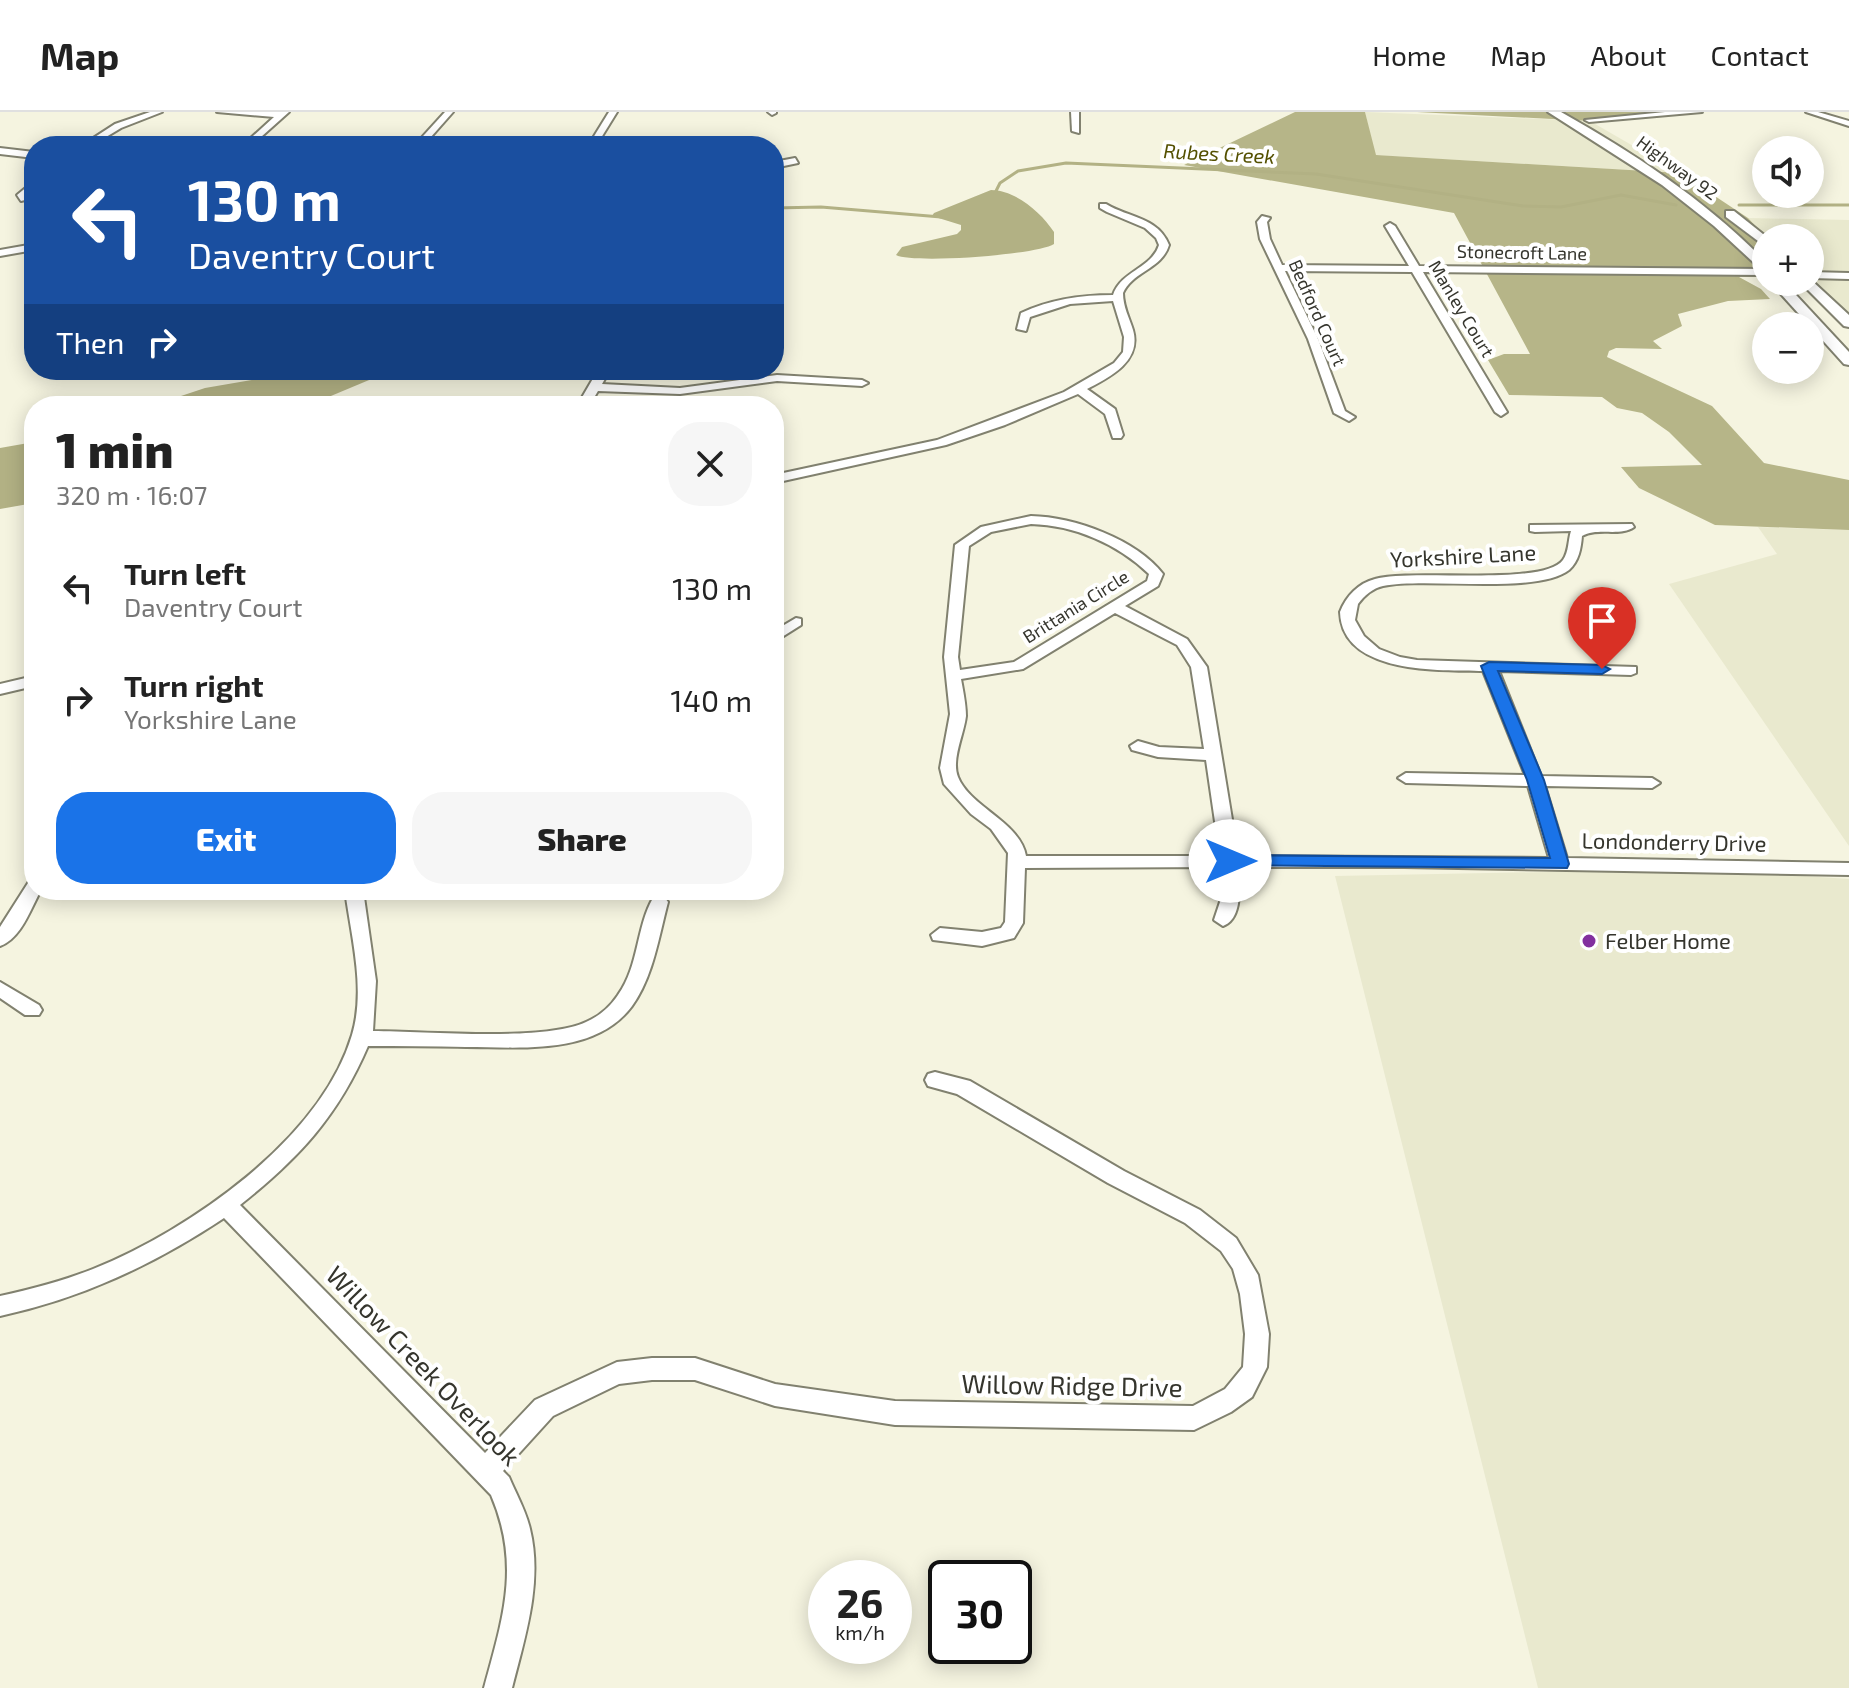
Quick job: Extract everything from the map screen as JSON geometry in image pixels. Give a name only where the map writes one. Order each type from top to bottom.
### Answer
[{"type":"main road","name":"Highway 92","points":[[1553,112],[1585,117],[1719,206],[1752,232]]},
{"type":"main road","name":"Highway 92","points":[[1573,117],[1676,190],[1752,257]]},
{"type":"main road","points":[[1790,296],[1849,361]]},
{"type":"main road","points":[[1821,296],[1849,323]]},
{"type":"street","points":[[102,136],[118,126],[158,112]]},
{"type":"street","points":[[221,112],[283,113]]},
{"type":"street","points":[[427,136],[449,112]]},
{"type":"street","points":[[598,136],[613,112]]},
{"type":"street","points":[[1075,112],[1076,131]]},
{"type":"street","points":[[1585,117],[1662,112]]},
{"type":"street","points":[[1585,117],[1698,112]]},
{"type":"street","points":[[1810,112],[1849,124]]},
{"type":"street","points":[[257,136],[283,113]]},
{"type":"street","points":[[0,151],[24,154]]},
{"type":"street","points":[[784,163],[795,161]]},
{"type":"street","points":[[24,192],[24,199]]},
{"type":"street","points":[[784,477],[924,448],[966,435],[1080,390],[1123,363],[1130,339],[1118,298],[1119,288],[1158,258],[1164,243],[1161,235],[1146,224],[1103,206]]},
{"type":"street","name":"Bedford Court","points":[[1265,218],[1262,222],[1265,239],[1313,339],[1340,413],[1349,417]]},
{"type":"street","name":"Manley Court","points":[[1390,226],[1501,412]]},
{"type":"street","points":[[0,253],[24,249]]},
{"type":"street","name":"Stonecroft Lane","points":[[1278,268],[1752,271]]},
{"type":"street","points":[[1725,271],[1752,278]]},
{"type":"street","points":[[1824,272],[1846,273]]},
{"type":"street","points":[[1022,329],[1025,315],[1046,306],[1080,299],[1118,298]]},
{"type":"street","points":[[784,378],[862,383]]},
{"type":"street","points":[[589,396],[599,380]]},
{"type":"street","points":[[595,387],[680,391],[762,380]]},
{"type":"street","points":[[1080,390],[1111,412],[1117,435]]},
{"type":"street","name":"Brittania Circle","points":[[954,675],[1018,666],[1153,583],[1156,574],[1112,543],[1072,524],[1035,522],[989,527],[972,535],[962,545],[951,657],[958,714],[948,768],[950,780],[1009,839],[1017,852],[1018,862]]},
{"type":"street","name":"Yorkshire Lane","points":[[1588,527],[1576,534],[1575,552],[1569,564],[1556,573],[1398,580],[1368,586],[1350,600],[1347,613],[1352,630],[1370,649],[1392,660],[1417,665],[1631,670]]},
{"type":"street","name":"Yorkshire Lane","points":[[1535,528],[1627,527]]},
{"type":"street","points":[[1113,606],[1164,630],[1190,651],[1199,667],[1230,861],[1230,899],[1223,920]]},
{"type":"street","points":[[784,631],[796,622]]},
{"type":"street","points":[[1489,666],[1535,780],[1560,864]]},
{"type":"street","points":[[0,689],[24,683]]},
{"type":"street","points":[[1138,746],[1158,752],[1215,755]]},
{"type":"street","points":[[1406,778],[1652,783]]},
{"type":"street","name":"Londonderry Drive","points":[[1018,862],[1230,861],[1849,869]]},
{"type":"street","points":[[940,935],[982,939],[1007,933],[1014,923],[1018,862]]},
{"type":"street","points":[[0,939],[27,900]]},
{"type":"street","points":[[0,1306],[55,1293],[107,1275],[163,1246],[226,1206],[292,1147],[325,1107],[348,1072],[362,1038],[368,995],[355,900]]},
{"type":"street","points":[[362,1038],[533,1040],[562,1039],[586,1033],[607,1021],[627,1001],[637,983],[659,902]]},
{"type":"street","points":[[0,989],[32,1010]]},
{"type":"street","name":"Willow Ridge Drive","points":[[486,1471],[544,1408],[617,1373],[652,1369],[695,1369],[775,1395],[895,1413],[1194,1418],[1236,1399],[1252,1375],[1257,1342],[1252,1295],[1237,1257],[1198,1217],[1140,1190],[963,1087],[935,1080]]},
{"type":"street","name":"Willow Creek Overlook","points":[[226,1206],[500,1486],[518,1530],[522,1571],[514,1624],[498,1688]]},
{"type":"shaded area","points":[[1295,112],[1365,112],[1376,155],[1680,173],[1754,224],[1752,277],[1739,277],[1752,284],[1752,296],[1767,296],[1770,299],[1728,301],[1678,314],[1682,326],[1653,341],[1662,349],[1616,348],[1609,351],[1607,357],[1712,406],[1764,463],[1849,480],[1849,530],[1715,525],[1639,488],[1621,467],[1702,465],[1669,432],[1642,413],[1617,408],[1602,397],[1509,395],[1488,360],[1504,354],[1530,354],[1454,213],[1184,165]]},
{"type":"shaded area","points":[[1365,112],[1590,121],[1680,173],[1375,155]]},
{"type":"shaded area","points":[[1417,112],[1676,112],[1590,121]]},
{"type":"shaded area","points":[[991,190],[1018,198],[1035,210],[1054,232],[1054,244],[1025,252],[975,257],[925,259],[896,255],[902,247],[957,234],[961,225],[932,216],[934,213]]},
{"type":"shaded area","points":[[1748,218],[1849,220],[1849,323],[1823,296],[1824,224],[1754,224]]},
{"type":"shaded area","points":[[252,380],[369,380],[331,396],[181,396],[205,388]]},
{"type":"shaded area","points":[[24,444],[24,505],[0,509],[0,448]]},
{"type":"shaded area","points":[[1758,527],[1849,530],[1849,846],[1669,584],[1777,554]]},
{"type":"shaded area","points":[[1702,869],[1849,879],[1849,1688],[1538,1688],[1335,876]]},
{"type":"waterway","name":"Rubes Creek","points":[[995,193],[1000,183],[1018,171],[1066,163],[1316,174],[1523,206],[1561,207],[1621,195],[1676,205]]},
{"type":"waterway","name":"Rubes Creek","points":[[1739,205],[1849,205]]},
{"type":"waterway","name":"Rubes Creek","points":[[784,208],[821,207],[941,217]]},
{"type":"place","name":"Felber Home","points":[[1589,941]]},
{"type":"route","points":[[1230,861],[1560,864],[1535,780],[1489,666],[1602,669]]}]
